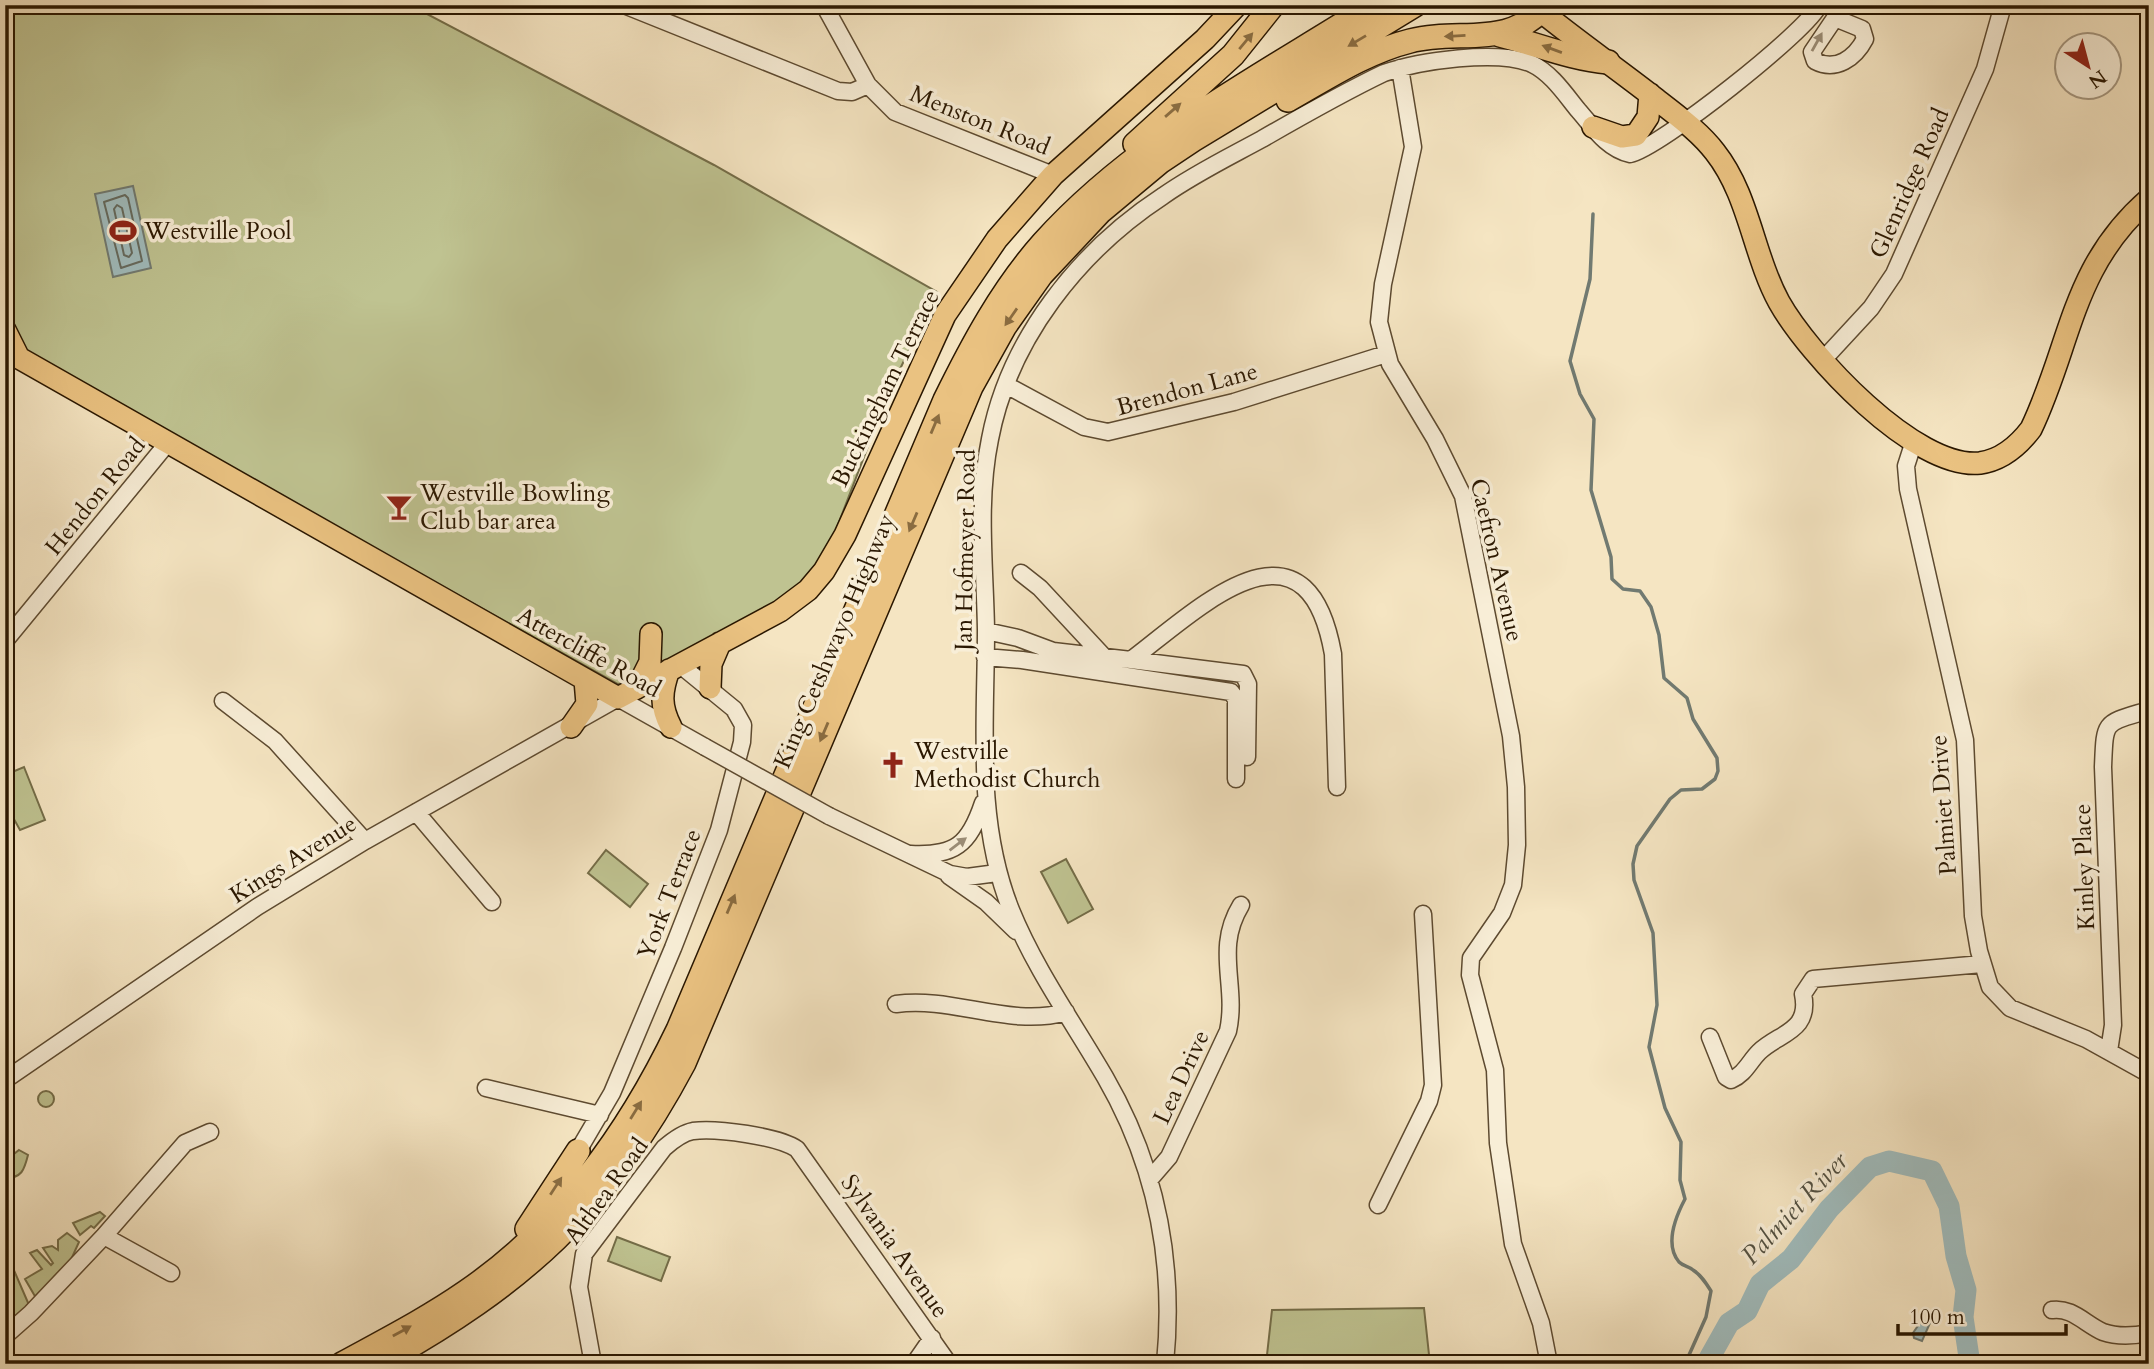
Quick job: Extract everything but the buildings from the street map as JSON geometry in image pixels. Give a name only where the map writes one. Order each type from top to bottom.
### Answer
[{"type":"highway","points":[[1074,211],[1120,157],[1233,55],[1273,5]]},
{"type":"highway","name":"King Cetshwayo Highway","points":[[342,1364],[436,1312],[506,1261],[533,1238],[588,1179],[615,1142],[660,1068],[945,400],[984,327],[1019,273],[1074,211],[1144,152],[1373,5]]},
{"type":"highway","name":"King Cetshwayo Highway","points":[[379,1364],[441,1329],[500,1289],[558,1239],[605,1187],[661,1104],[684,1063],[971,387],[1005,326],[1041,275],[1100,212],[1160,162],[1415,5]]},
{"type":"highway","points":[[1041,275],[1133,194],[1164,172],[1365,58],[1412,40],[1495,34],[1519,29],[1540,7]]},
{"type":"highway","points":[[1495,34],[1544,46],[1580,59],[1608,62]]},
{"type":"highway","points":[[506,1261],[578,1151]]},
{"type":"main road","name":"Buckingham Terrace","points":[[627,693],[792,604],[824,571],[845,535],[945,315],[997,239],[1053,174],[1205,39],[1237,5]]},
{"type":"main road","points":[[1540,7],[1686,123],[1714,150],[1732,178],[1756,251],[1772,289],[1795,328],[1822,361],[1873,411],[1914,441],[1950,459],[1979,463],[2007,453],[2024,439],[2040,411],[2086,278],[2118,229],[2149,199]]},
{"type":"main road","points":[[1592,127],[1615,136],[1636,135],[1648,117],[1650,94]]},
{"type":"main road","points":[[5,330],[12,354]]},
{"type":"main road","name":"Attercliffe Road","points":[[12,354],[166,445],[585,680],[627,693]]},
{"type":"main road","points":[[627,693],[650,662],[651,634]]},
{"type":"main road","points":[[710,688],[710,664],[720,643]]},
{"type":"main road","points":[[671,727],[661,698],[674,667]]},
{"type":"main road","points":[[571,727],[587,704],[585,680]]},
{"type":"street","points":[[624,5],[838,91],[852,92],[868,85]]},
{"type":"street","name":"Menston Road","points":[[824,5],[868,85],[895,112],[1053,174]]},
{"type":"street","points":[[1686,123],[1802,26],[1819,5]]},
{"type":"street","name":"Glenridge Road","points":[[1822,361],[1871,308],[1894,274],[1984,69],[2003,5]]},
{"type":"street","name":"Jan Hofmeyer Road","points":[[1165,1364],[1169,1278],[1150,1179],[1117,1099],[1025,940],[997,873],[988,831],[985,471],[995,414],[1006,386],[1026,340],[1071,278],[1119,230],[1158,198],[1367,81],[1400,68],[1482,59],[1506,59],[1531,64],[1549,76],[1592,127],[1614,148],[1630,154],[1650,147],[1686,123]]},
{"type":"street","name":"Caefron Avenue","points":[[1400,68],[1413,146],[1380,302],[1379,321],[1386,354],[1458,483],[1494,643],[1511,736],[1516,799],[1514,876],[1502,913],[1471,958],[1470,975],[1495,1070],[1498,1143],[1513,1244],[1541,1323],[1549,1364]]},
{"type":"street","name":"Brendon Lane","points":[[1006,386],[1084,427],[1108,432],[1234,402],[1386,354]]},
{"type":"street","name":"Palmiet Drive","points":[[1914,441],[1906,466],[1908,489],[1965,740],[1973,916],[1982,964],[1990,986],[2003,1003],[2109,1051],[2149,1074]]},
{"type":"street","name":"Hendon Road","points":[[5,642],[166,445]]},
{"type":"street","points":[[1021,573],[1040,588],[1105,658]]},
{"type":"street","points":[[1131,660],[1237,582],[1271,576],[1296,583],[1319,605],[1330,634],[1337,787]]},
{"type":"street","points":[[986,631],[1018,638],[1045,649],[1243,674],[1248,684],[1247,757]]},
{"type":"street","points":[[985,657],[1022,660],[1231,692],[1236,699],[1236,779]]},
{"type":"street","name":"York Terrace","points":[[578,1151],[600,1115],[674,948],[712,852],[742,743],[743,725],[734,709],[710,688],[674,667]]},
{"type":"street","name":"Attercliffe Road","points":[[627,693],[671,727],[705,747],[829,816],[905,854],[941,871],[967,877],[997,873]]},
{"type":"street","name":"Kings Avenue","points":[[5,1080],[257,907],[365,841],[627,693]]},
{"type":"street","points":[[223,701],[275,741],[365,841]]},
{"type":"street","name":"Kinley Place","points":[[2109,1051],[2113,1025],[2103,767],[2105,729],[2116,720],[2149,710]]},
{"type":"street","points":[[905,854],[937,854],[955,849],[976,824],[986,796]]},
{"type":"street","points":[[416,812],[492,902]]},
{"type":"street","points":[[941,871],[986,902],[1025,940]]},
{"type":"street","name":"Lea Drive","points":[[1150,1179],[1169,1157],[1228,1031],[1230,1014],[1227,932],[1241,905]]},
{"type":"street","points":[[1378,1205],[1429,1101],[1433,1085],[1423,914]]},
{"type":"street","points":[[1710,1037],[1726,1077],[1731,1080],[1740,1075],[1757,1053],[1796,1028],[1803,995],[1813,979],[1982,964]]},
{"type":"street","points":[[896,1004],[929,1003],[1034,1018],[1066,1012]]},
{"type":"street","points":[[486,1088],[600,1115]]},
{"type":"street","name":"Althea Road","points":[[593,1364],[579,1287],[584,1254],[664,1148],[689,1132],[707,1131],[776,1139],[791,1145],[802,1154]]},
{"type":"street","points":[[5,1336],[31,1313],[104,1236],[185,1143],[210,1132]]},
{"type":"street","name":"Sylvania Avenue","points":[[802,1154],[949,1364]]},
{"type":"street","points":[[104,1236],[171,1273]]},
{"type":"street","points":[[2052,1310],[2070,1311],[2106,1333],[2149,1334]]},
{"type":"street","points":[[914,1364],[932,1338]]},
{"type":"green space","points":[[5,5],[410,5],[714,165],[937,292],[889,392],[834,535],[816,568],[793,593],[629,682],[618,684],[30,357],[5,340]]},
{"type":"green space","points":[[24,767],[45,820],[20,830],[5,803],[5,775]]},
{"type":"green space","points":[[606,850],[648,884],[630,907],[588,873]]},
{"type":"green space","points":[[1066,859],[1093,909],[1068,923],[1041,872]]},
{"type":"green space","points":[[46,1091],[52,1093],[52,1105],[46,1107],[40,1105],[38,1099],[40,1093]]},
{"type":"green space","points":[[19,1150],[28,1155],[23,1169],[19,1175],[5,1179],[5,1161]]},
{"type":"green space","points":[[100,1212],[105,1216],[94,1228],[91,1226],[80,1235],[73,1223]]},
{"type":"green space","points":[[67,1233],[79,1242],[64,1275],[36,1298],[25,1279],[42,1269],[30,1253],[37,1250],[51,1265],[53,1263],[43,1248],[52,1246],[58,1250],[58,1240]]},
{"type":"green space","points":[[617,1237],[670,1257],[661,1281],[608,1261]]},
{"type":"green space","points":[[13,1268],[29,1305],[25,1312],[5,1322],[5,1304],[9,1299],[5,1273]]},
{"type":"green space","points":[[1424,1308],[1430,1364],[1266,1364],[1272,1310]]},
{"type":"water","name":"Westville Pool","points":[[133,186],[151,268],[113,277],[95,194]]},
{"type":"water","points":[[1922,1320],[1930,1323],[1922,1341],[1914,1338],[1913,1333]]},
{"type":"waterway","points":[[1593,214],[1590,279],[1570,361],[1580,394],[1594,419],[1591,490],[1611,557],[1612,579],[1623,589],[1640,591],[1651,607],[1659,635],[1664,678],[1687,698],[1693,719],[1717,758],[1718,771],[1715,779],[1702,789],[1681,790],[1670,799],[1637,846],[1633,864],[1634,880],[1653,933],[1657,1005],[1649,1047],[1665,1108],[1681,1142],[1680,1180],[1685,1199],[1675,1222],[1672,1247],[1679,1262],[1698,1274],[1711,1291],[1706,1317],[1685,1364]]},
{"type":"waterway","name":"Palmiet River","points":[[1706,1364],[1729,1323],[1747,1311],[1760,1284],[1791,1259],[1829,1209],[1870,1167],[1889,1161],[1932,1171],[1949,1206],[1956,1256],[1966,1290],[1963,1317],[1970,1364]]},
{"type":"place","name":"Westville Pool","points":[[123,231]]},
{"type":"place","name":"Westville Bowling Club bar area","points":[[399,507]]},
{"type":"place","name":"Westville Methodist Church","points":[[893,765]]}]
